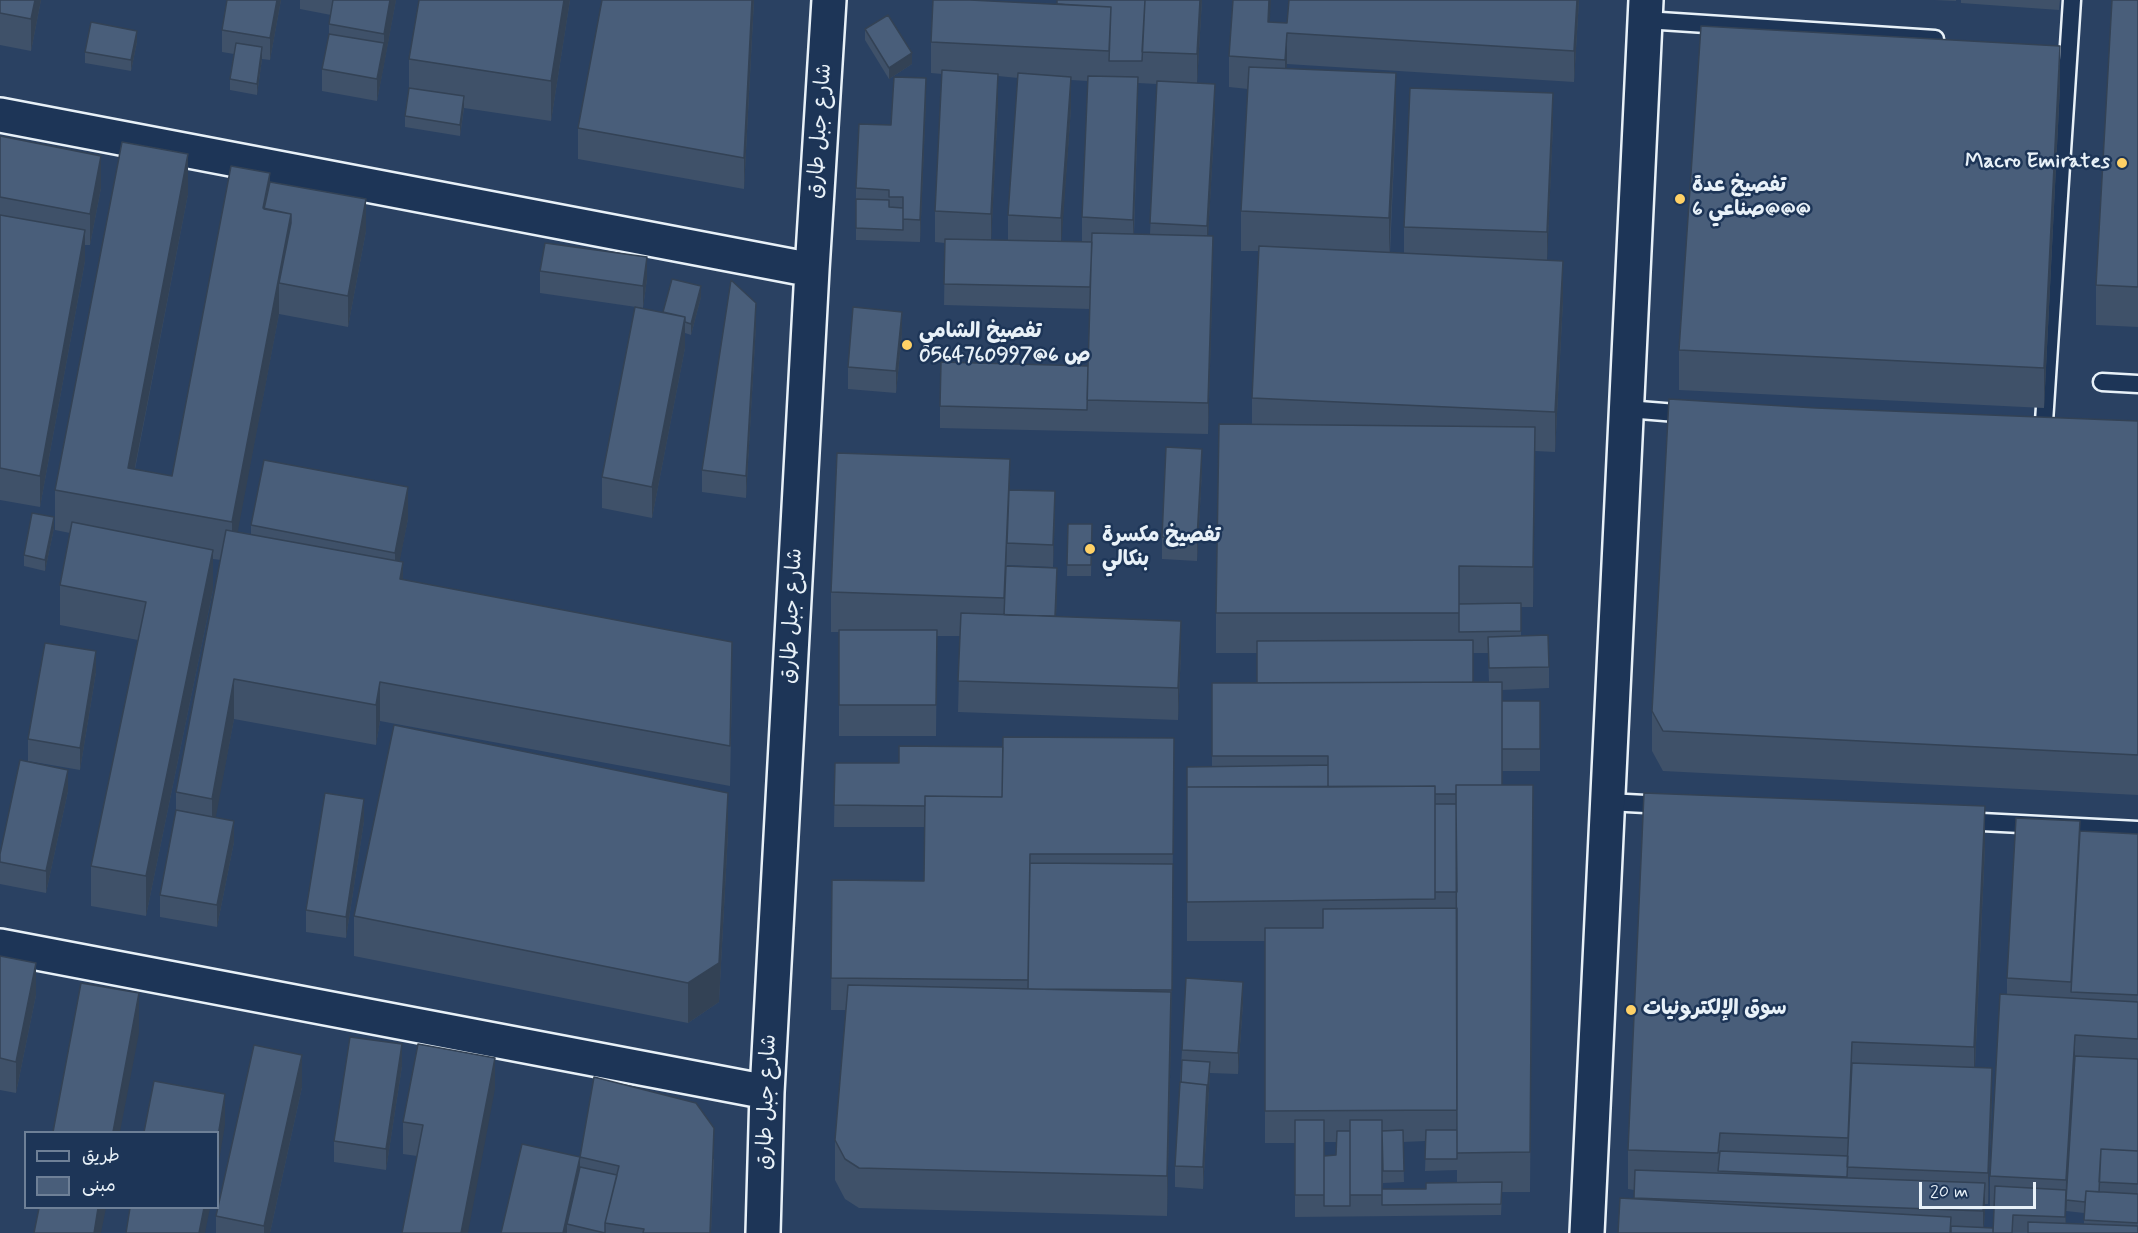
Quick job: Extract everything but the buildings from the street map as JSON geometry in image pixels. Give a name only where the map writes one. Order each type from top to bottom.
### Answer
[{"type":"street","name":"شارع جبل طارق","points":[[763,1233],[767,1092],[829,0]]},
{"type":"street","points":[[1587,1233],[1646,10]]},
{"type":"street","points":[[0,115],[812,270]]},
{"type":"street","points":[[0,946],[767,1092]]},
{"type":"lane","points":[[2043,437],[2063,48],[2072,0]]},
{"type":"lane","points":[[1646,10],[1952,40]]},
{"type":"lane","points":[[2102,382],[2138,384]]},
{"type":"lane","points":[[1627,410],[1710,415]]},
{"type":"lane","points":[[1608,802],[1678,806]]},
{"type":"lane","points":[[1949,820],[2138,830]]},
{"type":"shaded area","points":[[0,0],[2138,0],[2138,1233],[0,1233]]},
{"type":"place","name":"Macro Emirates","points":[[2122,163]]},
{"type":"place","name":"تفصيخ عدة صناعي 6@@@","points":[[1680,199]]},
{"type":"place","name":"تفصيخ الشامي ص 6@0564760997","points":[[907,345]]},
{"type":"place","name":"تفصيخ مكسرة بنكالي","points":[[1090,549]]},
{"type":"place","name":"سوق الإلكترونيات","points":[[1631,1010]]}]
